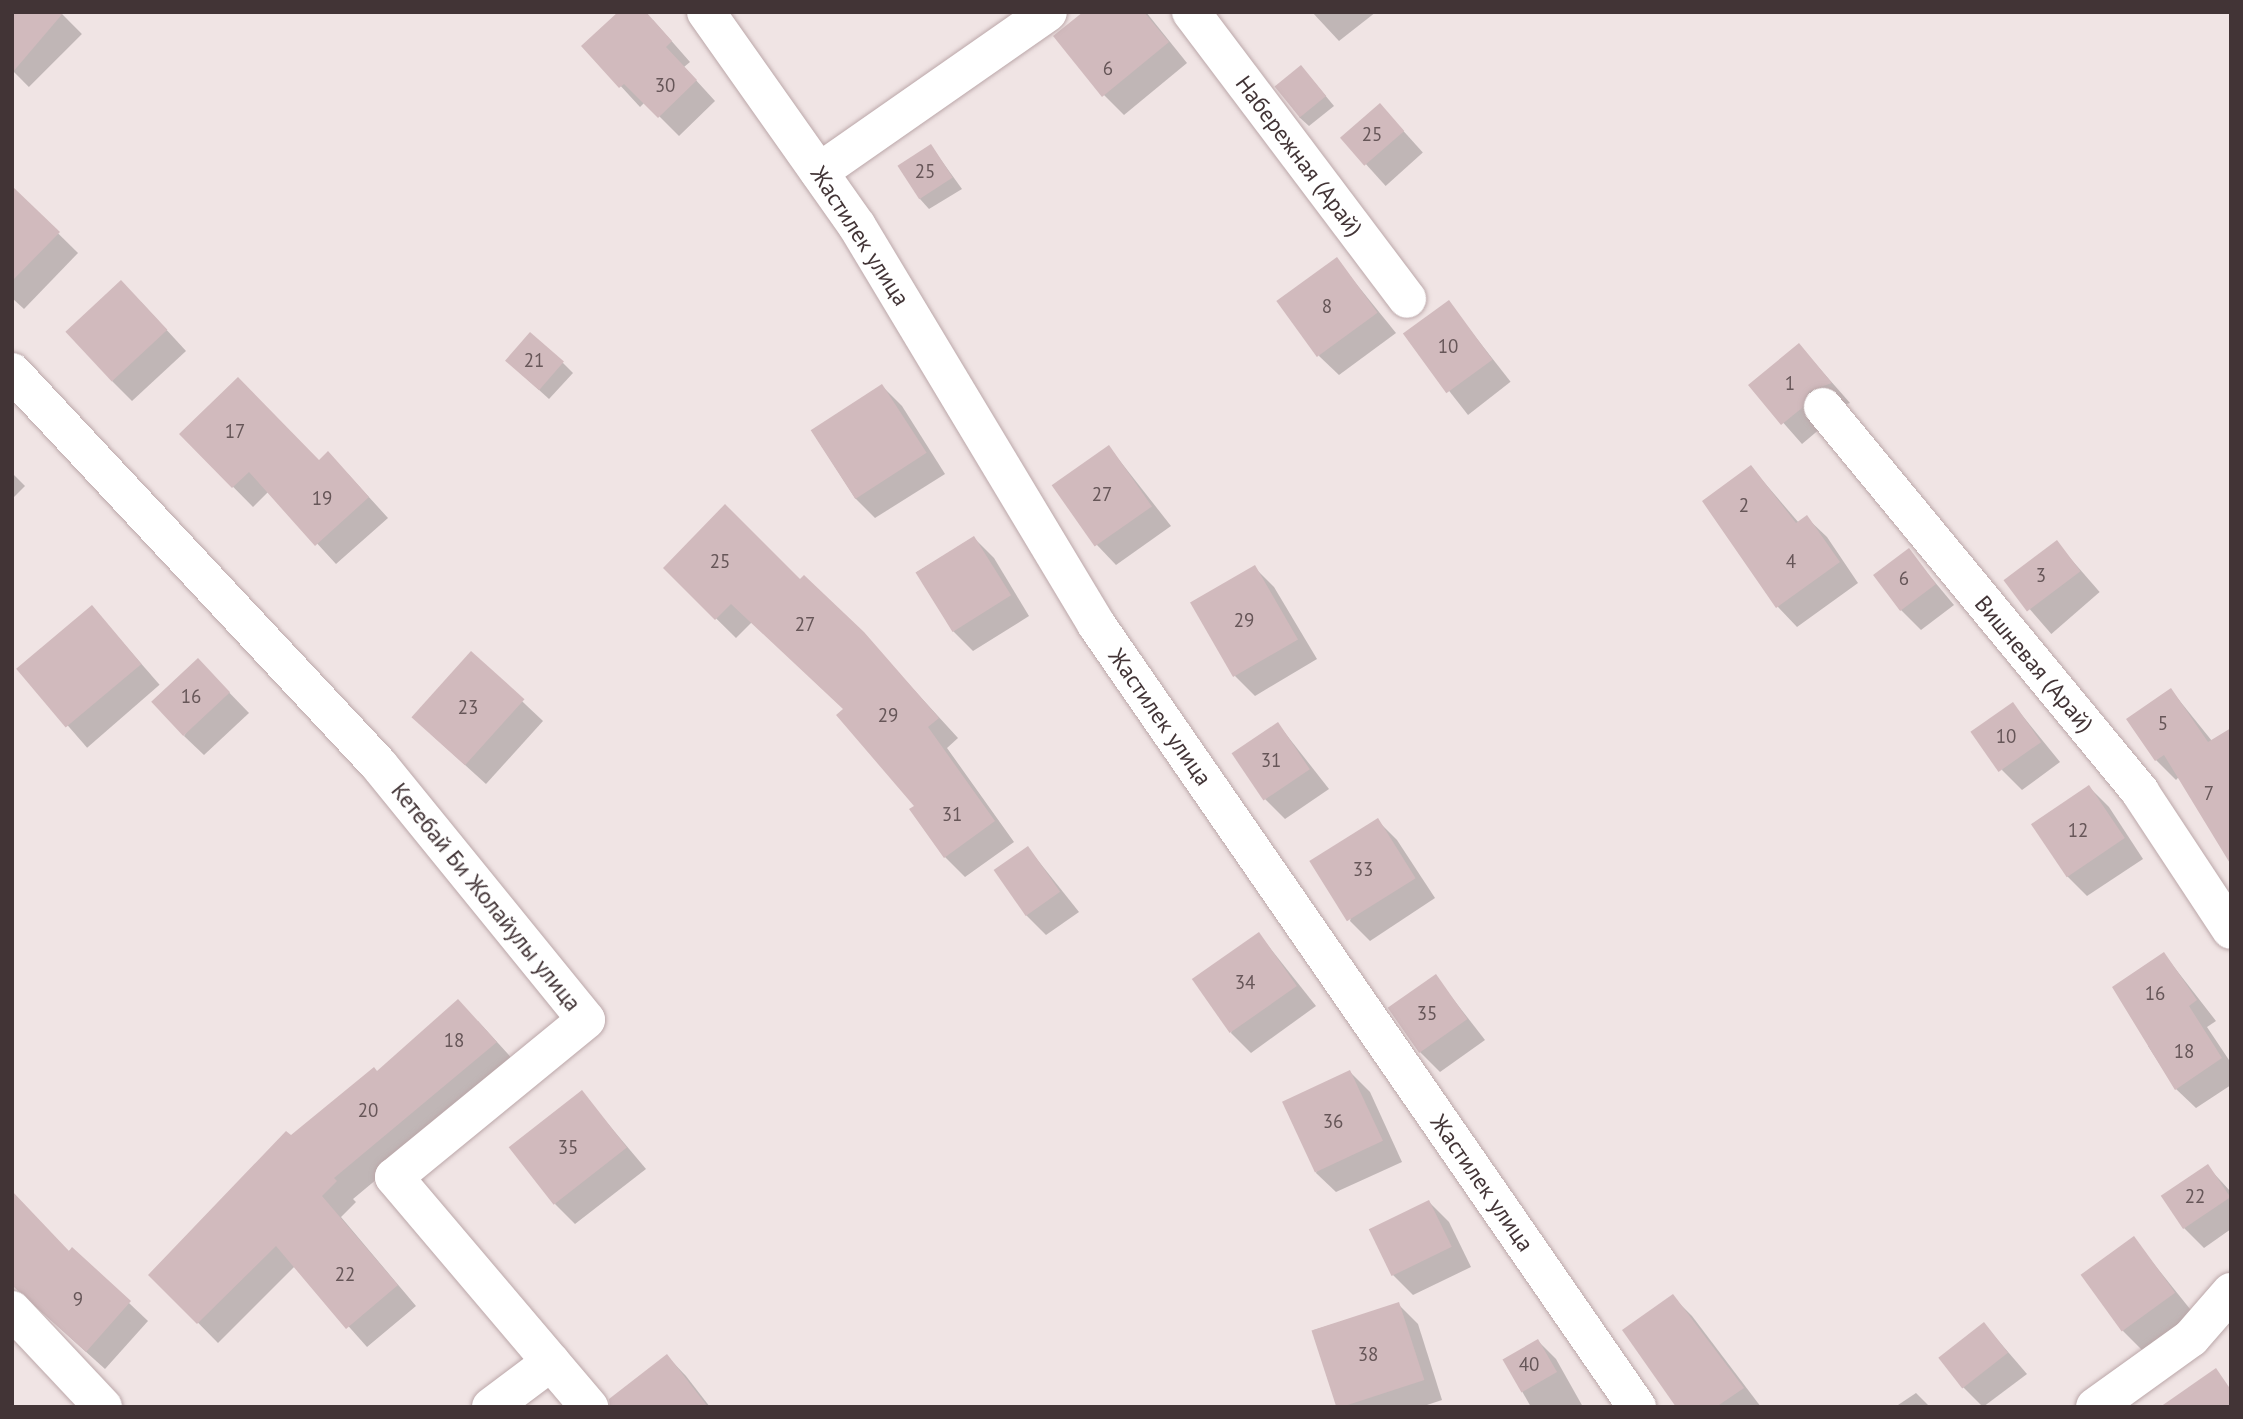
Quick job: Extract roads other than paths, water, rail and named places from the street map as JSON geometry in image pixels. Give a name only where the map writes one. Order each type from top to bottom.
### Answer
[{"type":"street","name":"Жастилек улица","points":[[706,12],[857,226],[1096,624],[1637,1407]]},
{"type":"street","points":[[819,172],[1048,12]]},
{"type":"street","name":"Набережная (Арай)","points":[[1191,12],[1407,299]]},
{"type":"street","name":"Кетебай Би Жолайулы улица","points":[[12,372],[379,765],[586,1020],[394,1177],[589,1407]]},
{"type":"street","name":"Вишневая (Арай)","points":[[1823,407],[2140,792],[2231,930]]},
{"type":"street","points":[[2095,1407],[2192,1338],[2231,1292]]},
{"type":"street","points":[[12,1310],[103,1407]]},
{"type":"street","points":[[491,1407],[551,1362]]}]
